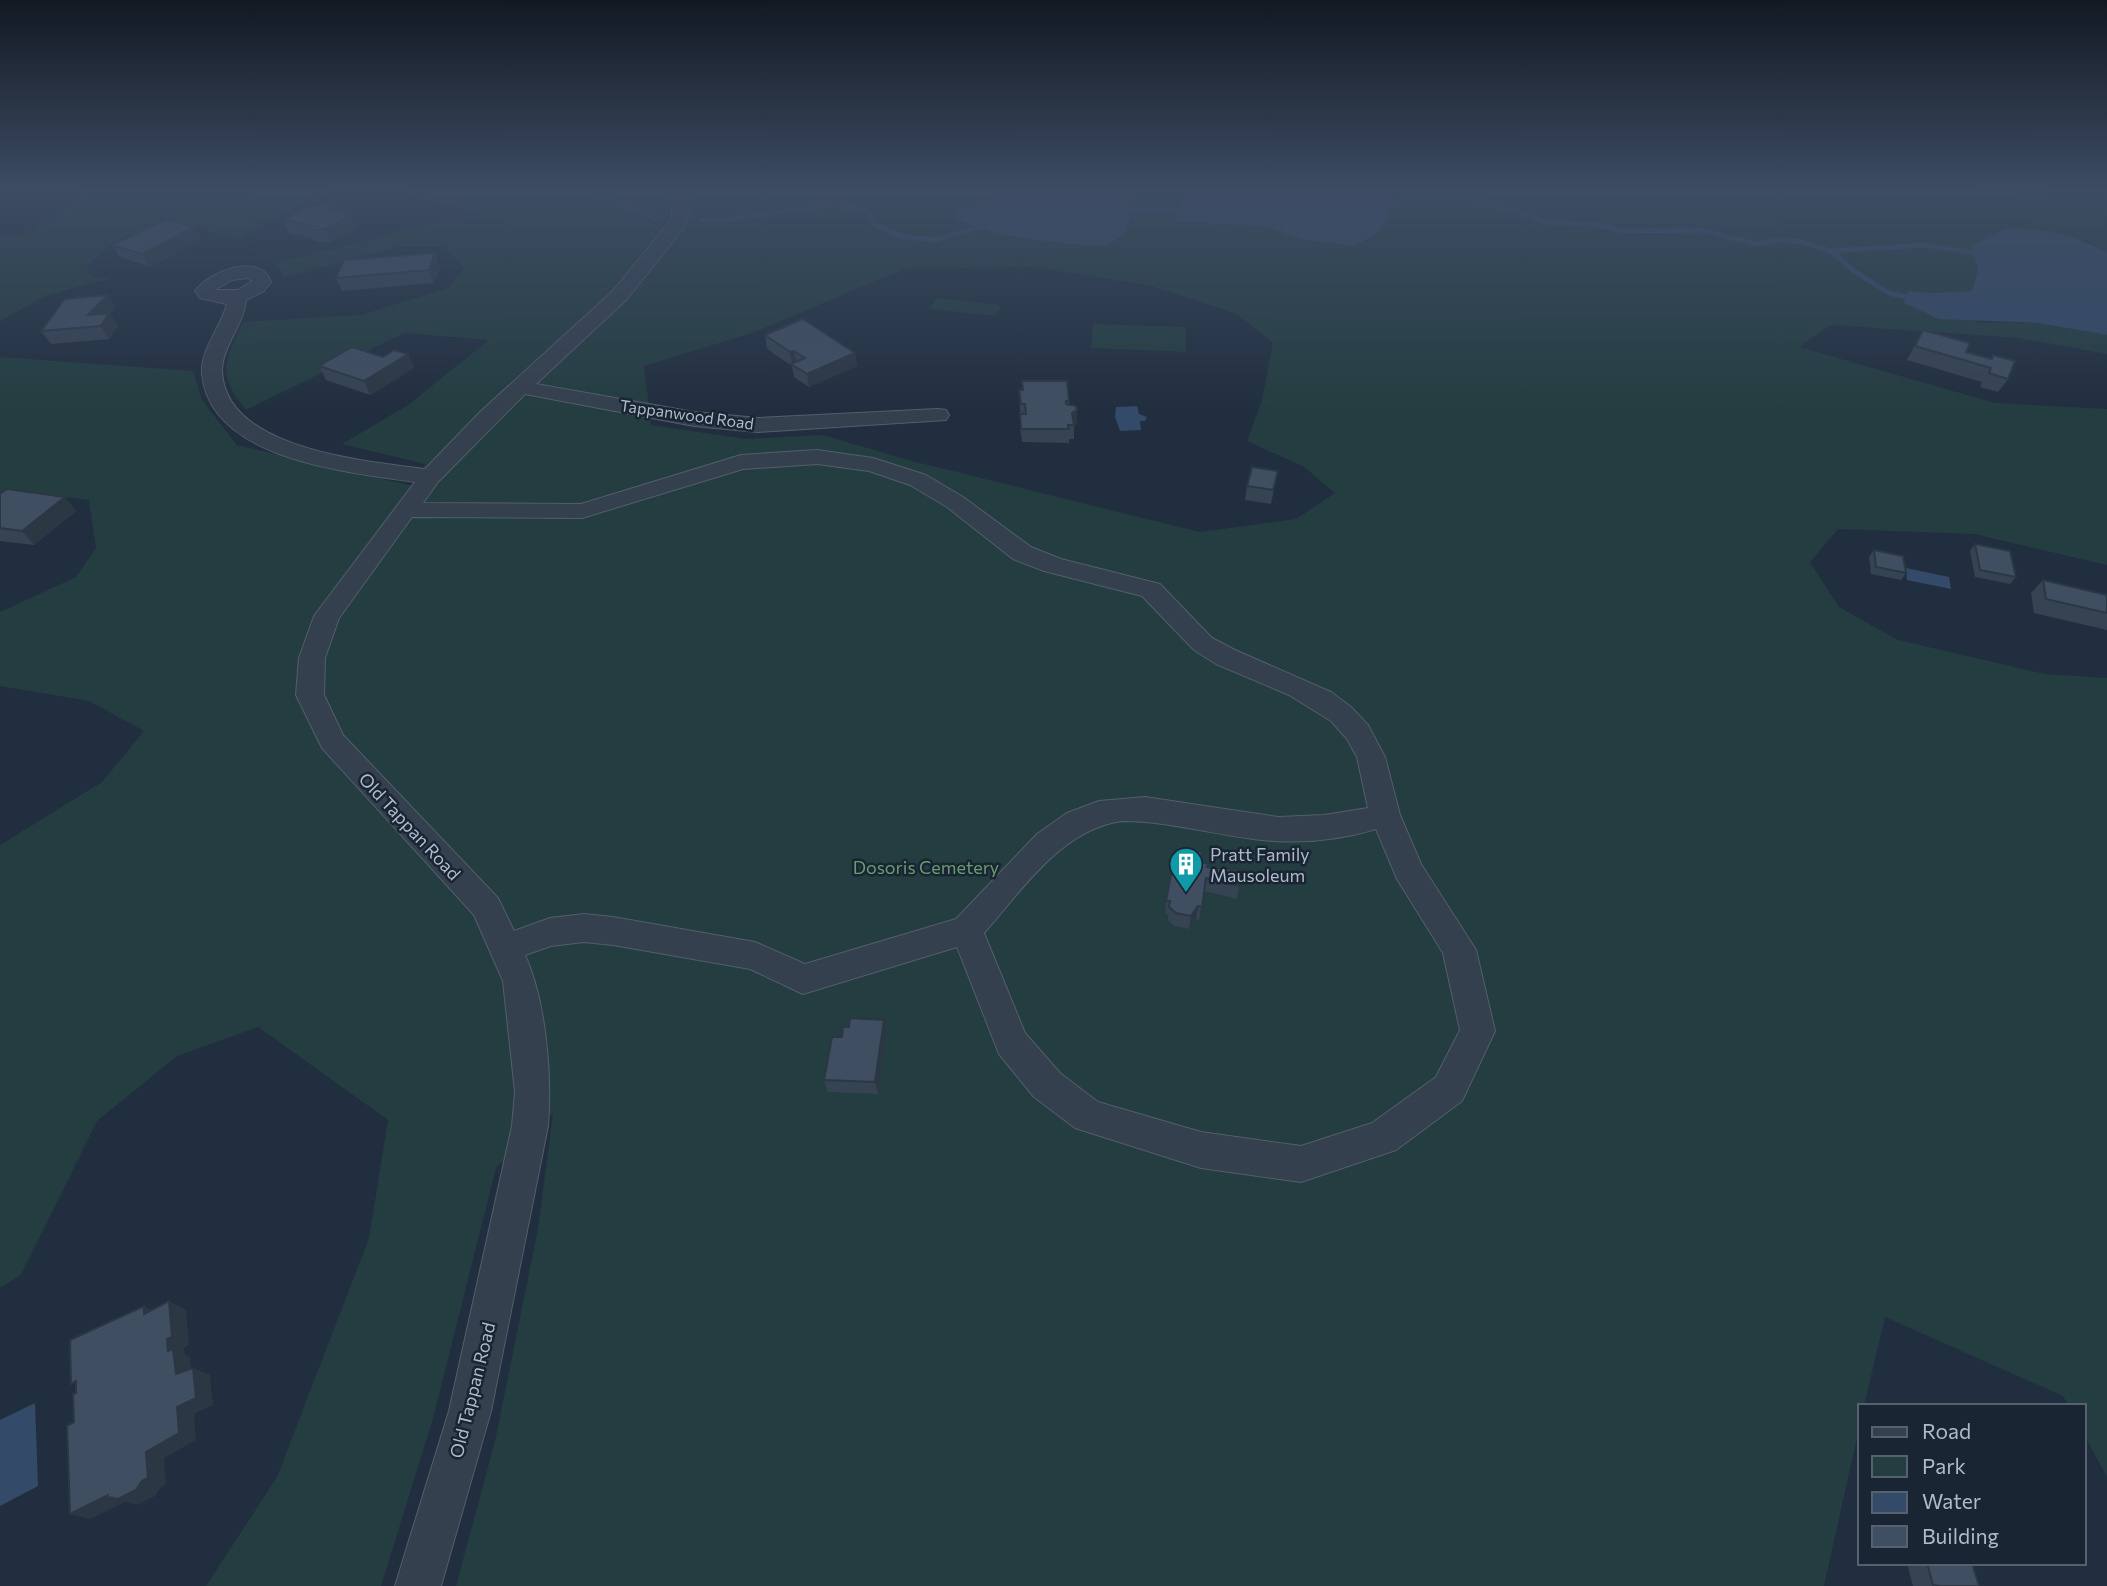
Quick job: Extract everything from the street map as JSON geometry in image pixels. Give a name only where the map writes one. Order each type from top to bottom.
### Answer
[{"type":"street","name":"Old Tappan Road","points":[[418,1586],[470,1411],[530,1126],[533,1092],[520,981],[487,907],[332,741],[310,695],[312,658],[327,616],[430,477],[520,387],[620,295],[646,264]]},
{"type":"street","points":[[237,296],[234,312],[216,349],[212,372],[217,398],[234,421],[253,435],[289,450],[430,477]]},
{"type":"street","name":"Tappanwood Road","points":[[520,387],[694,419],[758,425],[938,415]]},
{"type":"street","points":[[404,510],[582,511],[741,462],[817,457],[873,465],[918,480],[955,502],[1022,552],[1053,565],[1151,590],[1164,599],[1203,644],[1318,697],[1338,709],[1352,723],[1371,757],[1385,815],[1408,870],[1459,950],[1478,1031],[1449,1089],[1383,1137],[1301,1164],[1201,1150],[1088,1116],[1046,1085],[1011,1043],[967,930]]},
{"type":"street","points":[[505,948],[550,932],[584,928],[613,931],[755,956],[803,979],[967,930],[1026,865],[1062,832],[1080,820],[1100,814],[1144,809],[1263,828],[1324,827],[1364,822],[1385,815]]},
{"type":"green space","points":[[0,264],[89,264],[86,267],[92,277],[113,278],[47,295],[0,321]]},
{"type":"green space","points":[[277,264],[335,264],[284,278]]},
{"type":"green space","name":"Dosoris Cemetery","points":[[461,264],[1987,264],[1978,270],[1972,291],[1908,291],[1980,323],[2038,323],[2107,335],[2107,354],[2019,338],[1831,325],[1799,347],[1995,403],[2107,409],[2107,565],[1974,534],[1838,529],[1810,562],[1839,607],[1898,640],[2045,674],[2107,678],[2107,1477],[2086,1439],[2086,1404],[2068,1404],[2063,1396],[1885,1317],[1864,1404],[1858,1404],[1858,1433],[1824,1586],[456,1586],[495,1441],[538,1229],[553,1113],[496,1168],[433,1419],[381,1586],[206,1586],[277,1477],[369,1238],[388,1120],[258,1027],[177,1056],[97,1121],[21,1275],[0,1288],[0,845],[102,782],[144,731],[89,701],[0,686],[0,612],[76,577],[96,548],[89,500],[15,491],[0,493],[0,357],[193,371],[202,400],[237,445],[413,486],[425,464],[342,444],[408,405],[489,340],[404,333],[246,410],[230,387],[227,377],[228,357],[243,322],[361,315],[448,288],[465,268]],"holes":[[[1033,267],[1152,286],[1237,314],[1273,343],[1262,400],[1247,441],[1304,467],[1335,493],[1296,519],[1200,532],[908,460],[823,435],[746,439],[651,425],[644,366],[755,332],[904,269]]]},
{"type":"green space","points":[[936,298],[1001,305],[996,316],[930,309]]},
{"type":"green space","points":[[1093,324],[1186,327],[1186,352],[1091,348]]},
{"type":"water","points":[[1977,264],[2107,264],[2107,335],[2038,323],[1939,319],[1904,303],[1908,291],[1972,291],[1978,270]]},
{"type":"water","points":[[1137,406],[1139,414],[1147,417],[1145,421],[1140,421],[1141,430],[1120,431],[1115,417],[1116,407]]},
{"type":"water","points":[[1906,568],[1949,577],[1951,589],[1907,580]]},
{"type":"water","points":[[35,1403],[38,1486],[0,1506],[0,1420]]},
{"type":"building","points":[[342,264],[431,264],[429,270],[336,278]]},
{"type":"building","points":[[108,295],[88,315],[109,313],[101,326],[41,331],[65,299]]},
{"type":"building","points":[[803,319],[855,353],[807,374],[791,364],[805,358],[794,351],[790,352],[765,335]]},
{"type":"building","points":[[1923,330],[1970,343],[1966,352],[1992,359],[1993,355],[2015,361],[2008,379],[1989,373],[1991,368],[1915,346]]},
{"type":"building","points":[[352,347],[383,357],[394,350],[408,354],[364,381],[319,366]]},
{"type":"building","points":[[1022,381],[1067,381],[1069,401],[1066,401],[1066,404],[1076,406],[1077,410],[1072,413],[1074,425],[1068,425],[1069,429],[1021,429],[1020,414],[1026,414],[1019,390],[1023,390]]},
{"type":"building","points":[[1252,467],[1278,471],[1273,490],[1247,486]]},
{"type":"building","points":[[7,489],[65,497],[22,531],[0,528],[0,494]]},
{"type":"building","points":[[1975,544],[2010,551],[2016,577],[1980,570]]},
{"type":"building","points":[[1874,550],[1903,556],[1906,573],[1876,567]]},
{"type":"building","points":[[2043,580],[2107,595],[2107,613],[2046,599]]},
{"type":"building","name":"Pratt Family Mausoleum","points":[[1184,848],[1202,852],[1201,862],[1208,864],[1207,867],[1241,870],[1239,886],[1206,878],[1202,907],[1198,906],[1191,916],[1176,913],[1169,907],[1170,901],[1166,901],[1174,858],[1182,859]]},
{"type":"building","points":[[850,1018],[884,1020],[875,1082],[824,1080],[832,1037],[842,1037],[843,1027],[849,1027]]},
{"type":"building","points":[[169,1301],[172,1337],[167,1339],[168,1351],[173,1349],[176,1374],[193,1368],[196,1398],[177,1407],[179,1433],[146,1452],[148,1478],[142,1481],[136,1490],[118,1499],[108,1495],[70,1514],[67,1426],[74,1422],[73,1394],[76,1393],[76,1381],[71,1384],[70,1340],[144,1306],[144,1314]]},
{"type":"building","points":[[1928,1565],[1973,1565],[1979,1586],[1941,1586],[1933,1585]]},
{"type":"waterway","points":[[1846,264],[1889,293],[1916,299]]},
{"type":"place","name":"Pratt Family Mausoleum","points":[[1186,894]]}]
